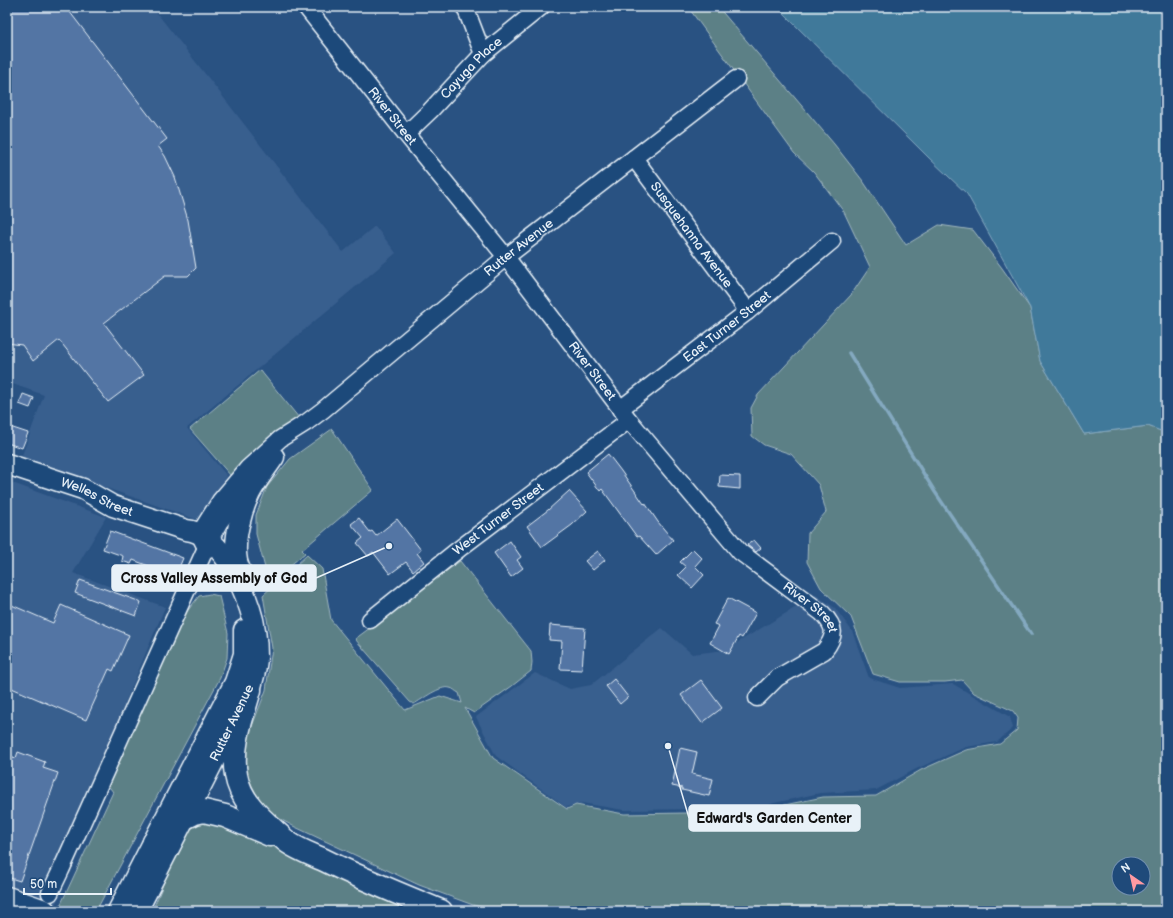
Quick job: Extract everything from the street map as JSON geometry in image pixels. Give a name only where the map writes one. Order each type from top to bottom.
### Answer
[{"type":"highway","points":[[250,690],[237,732],[235,748],[236,776],[240,789],[252,810],[290,844]]},
{"type":"highway","points":[[154,842],[172,825],[195,813],[204,811],[226,816],[290,844],[348,872],[441,911]]},
{"type":"highway","points":[[7,898],[47,902]]},
{"type":"main road","points":[[250,609],[237,560],[239,528],[250,492],[274,457]]},
{"type":"main road","name":"Welles Street","points":[[7,464],[83,489],[113,506],[200,538]]},
{"type":"main road","name":"Rutter Avenue","points":[[118,911],[141,886],[184,818],[250,690],[254,674],[257,659],[254,627],[250,609],[241,584],[231,565],[222,553],[200,538]]},
{"type":"main road","name":"Rutter Avenue","points":[[137,911],[141,886],[154,842],[235,682],[244,654],[244,628],[237,596],[224,570],[200,538]]},
{"type":"street","name":"River Street","points":[[306,7],[406,134],[506,256],[624,415],[740,552],[822,613],[829,620],[833,628],[832,637],[829,645],[824,651],[777,678],[757,698]]},
{"type":"street","points":[[465,7],[483,54]]},
{"type":"street","name":"Cayuga Place","points":[[406,134],[430,111],[483,54],[541,7]]},
{"type":"street","name":"Rutter Avenue","points":[[47,902],[200,538],[220,501],[248,468],[280,439],[307,422],[506,256],[736,79]]},
{"type":"street","name":"Susquehanna Avenue","points":[[634,158],[747,312]]},
{"type":"street","name":"East Turner Street","points":[[624,415],[832,241]]},
{"type":"street","name":"West Turner Street","points":[[370,620],[624,415]]},
{"type":"street","name":"Rutter Avenue","points":[[200,538],[219,523],[237,497],[253,478],[307,422]]},
{"type":"shaded area","points":[[7,7],[152,7],[343,252],[375,226],[396,253],[187,428],[227,476],[198,520],[21,458],[44,395],[7,382]]},
{"type":"shaded area","points":[[777,7],[1166,7],[1166,433],[1148,426],[1084,434],[1040,361],[1030,308],[967,194]]},
{"type":"shaded area","points":[[7,481],[106,517],[73,573],[165,607],[93,780],[103,797],[55,905],[7,888]]},
{"type":"shaded area","points":[[816,595],[835,608],[852,631],[869,678],[900,688],[953,684],[1010,717],[1013,728],[997,742],[966,747],[916,769],[876,790],[820,793],[774,803],[761,808],[624,810],[582,803],[566,807],[496,756],[476,717],[535,673],[570,689],[591,685],[662,628],[692,654],[725,650]]},
{"type":"green space","points":[[688,7],[718,7],[834,144],[863,181],[906,245],[939,225],[973,230],[1030,308],[1040,361],[1084,434],[1148,426],[1166,433],[1166,911],[496,911],[473,905],[419,885],[293,826],[271,814],[259,800],[250,782],[244,762],[246,742],[266,690],[272,648],[263,595],[307,555],[322,569],[331,620],[405,710],[440,696],[462,703],[459,693],[451,688],[437,690],[414,704],[410,702],[355,639],[460,561],[531,651],[532,662],[531,671],[474,713],[465,708],[493,758],[567,809],[576,805],[624,814],[751,812],[823,797],[876,796],[921,770],[966,750],[1000,744],[1017,730],[1018,718],[1013,711],[974,693],[962,680],[945,682],[900,682],[873,674],[851,617],[821,588],[807,562],[808,533],[826,512],[819,485],[791,454],[764,445],[752,436],[751,408],[758,395],[851,295],[870,267],[844,212],[814,172],[794,153]]},
{"type":"green space","points":[[260,370],[299,418],[231,476],[190,429]]},
{"type":"green space","points":[[332,429],[373,490],[302,550],[305,553],[269,583],[256,534],[256,515],[267,487],[290,459]]},
{"type":"green space","points":[[210,594],[219,596],[228,633],[227,658],[220,678],[96,911],[71,911],[60,906],[113,792],[107,784],[182,618],[199,596]]},
{"type":"green space","points":[[207,822],[273,841],[419,911],[152,911],[161,890],[170,861],[191,829],[198,823]]},
{"type":"building","points":[[7,7],[66,7],[167,139],[158,146],[165,156],[175,177],[188,220],[196,268],[188,276],[165,276],[104,323],[144,375],[108,402],[59,340],[33,361],[22,345],[7,343]]},
{"type":"building","points":[[23,394],[34,398],[30,408],[19,404]]},
{"type":"building","points":[[7,426],[28,433],[22,448],[7,443]]},
{"type":"building","points":[[608,454],[644,504],[645,503],[673,540],[656,555],[639,536],[637,537],[602,489],[600,491],[586,472]]},
{"type":"building","points":[[720,475],[740,476],[740,489],[719,487]]},
{"type":"building","points":[[569,491],[587,511],[572,525],[542,547],[527,526]]},
{"type":"building","points":[[359,518],[370,532],[372,531],[376,536],[397,519],[421,550],[417,553],[424,562],[413,571],[406,562],[390,574],[373,552],[368,556],[357,543],[363,538],[351,524]]},
{"type":"building","points":[[110,531],[183,558],[176,575],[173,574],[169,583],[159,579],[162,571],[133,560],[131,564],[122,561],[123,556],[103,549]]},
{"type":"building","points":[[754,540],[761,548],[756,552],[747,545]]},
{"type":"building","points":[[510,541],[521,557],[517,560],[523,568],[511,577],[494,553]]},
{"type":"building","points":[[693,549],[702,558],[695,566],[704,575],[692,588],[678,575],[686,567],[680,562]]},
{"type":"building","points":[[598,551],[605,560],[593,570],[585,561]]},
{"type":"building","points":[[80,580],[141,602],[136,616],[75,593]]},
{"type":"building","points":[[728,598],[756,613],[742,638],[739,636],[729,654],[710,643],[719,626],[714,624]]},
{"type":"building","points":[[7,603],[53,623],[61,605],[129,635],[113,671],[109,669],[86,720],[7,686]]},
{"type":"building","points":[[550,625],[585,628],[582,670],[560,669],[562,641],[549,640]]},
{"type":"building","points":[[614,679],[628,697],[620,704],[606,686]]},
{"type":"building","points":[[701,680],[722,708],[702,723],[681,695]]},
{"type":"building","points":[[680,748],[697,752],[692,774],[713,779],[709,796],[682,790],[682,788],[672,786]]},
{"type":"building","points":[[18,752],[45,762],[43,768],[58,773],[20,881],[7,877],[7,755],[16,758]]},
{"type":"waterway","points":[[849,353],[935,492],[1031,634]]},
{"type":"place","name":"Cross Valley Assembly of God","points":[[389,546]]},
{"type":"place","name":"Edward's Garden Center","points":[[668,746]]}]
